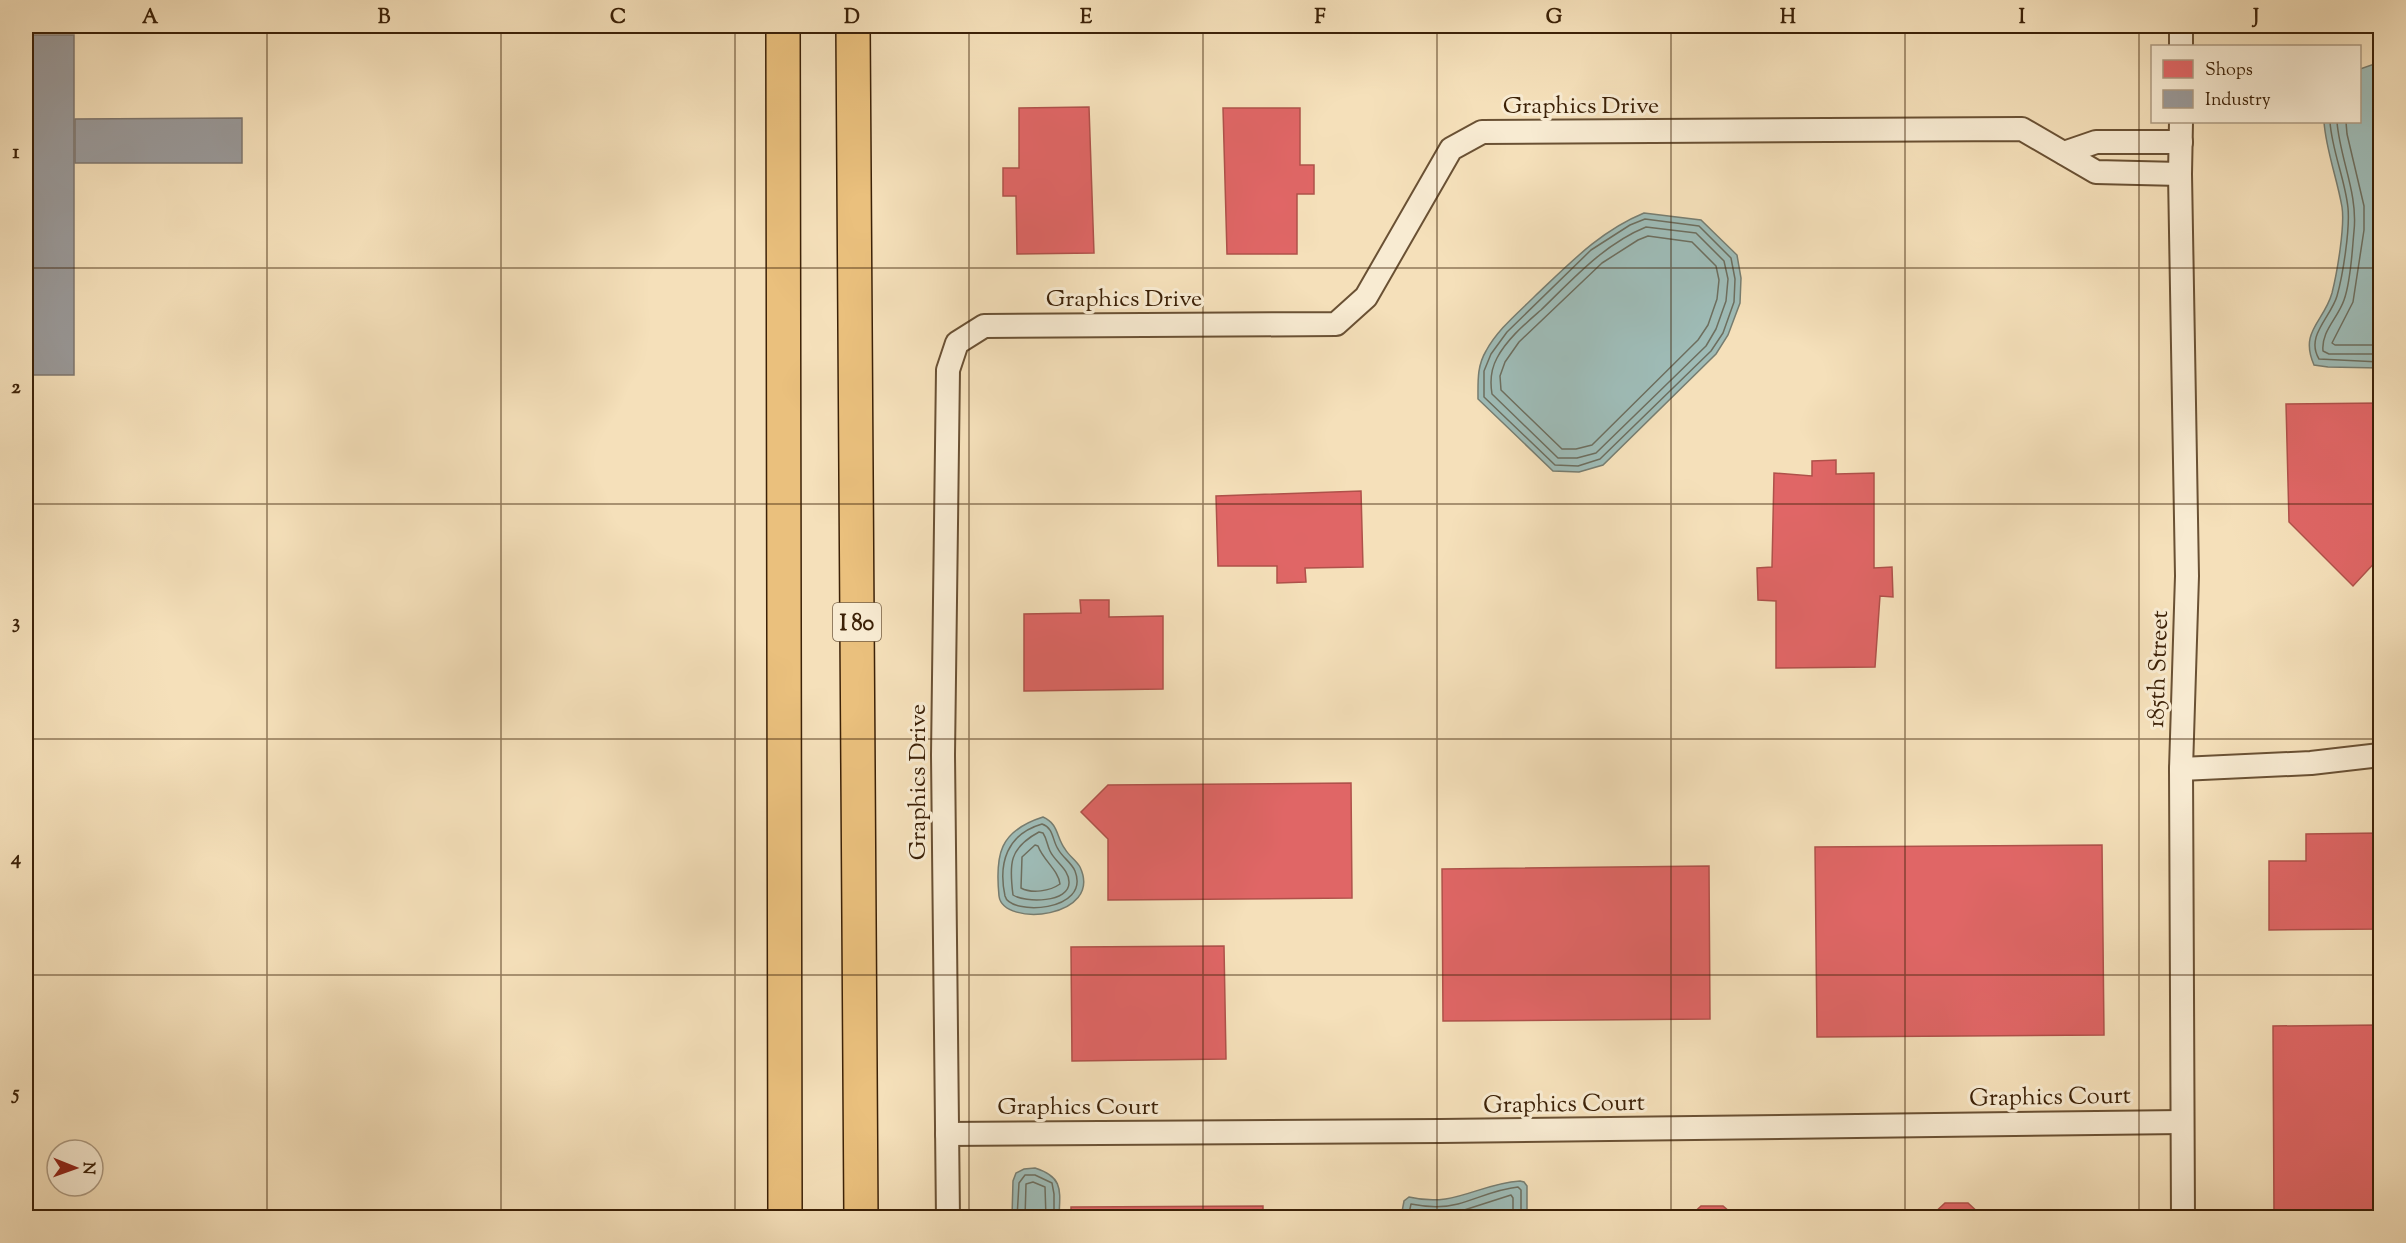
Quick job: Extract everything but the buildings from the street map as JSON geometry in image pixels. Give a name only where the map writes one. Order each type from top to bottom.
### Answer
[{"type":"highway","points":[[783,26],[785,1218]]},
{"type":"highway","name":"I 80","points":[[854,26],[861,1218]]},
{"type":"street","points":[[2181,26],[2181,45]]},
{"type":"street","name":"Graphics Drive","points":[[948,1218],[943,755],[948,370],[957,343],[984,326],[1336,324],[1366,297],[1451,149],[1482,132],[2022,129],[2096,172],[2180,174]]},
{"type":"street","points":[[2064,153],[2096,142],[2181,132]]},
{"type":"street","name":"185th Street","points":[[2181,132],[2187,576],[2181,769],[2183,1218]]},
{"type":"street","points":[[2181,769],[2311,763],[2380,755]]},
{"type":"street","name":"Graphics Court","points":[[947,1134],[2182,1122]]},
{"type":"water","points":[[2380,62],[2380,368],[2328,367],[2314,365],[2309,343],[2314,327],[2332,293],[2343,216],[2324,123],[2361,123],[2361,69]]},
{"type":"water","points":[[1644,213],[1701,220],[1737,255],[1741,278],[1740,303],[1728,335],[1716,354],[1603,465],[1579,472],[1553,471],[1478,399],[1481,362],[1502,328],[1573,260],[1613,229]]},
{"type":"water","points":[[1043,817],[1055,827],[1065,849],[1080,867],[1084,884],[1078,898],[1066,907],[1050,913],[1017,912],[1005,906],[999,896],[998,868],[1003,846],[1017,829]]},
{"type":"water","points":[[1035,1168],[1056,1181],[1059,1192],[1059,1217],[1012,1217],[1013,1181],[1016,1173],[1024,1169]]},
{"type":"water","points":[[1520,1181],[1527,1186],[1527,1217],[1401,1217],[1404,1201],[1409,1197],[1440,1200],[1491,1186]]}]
